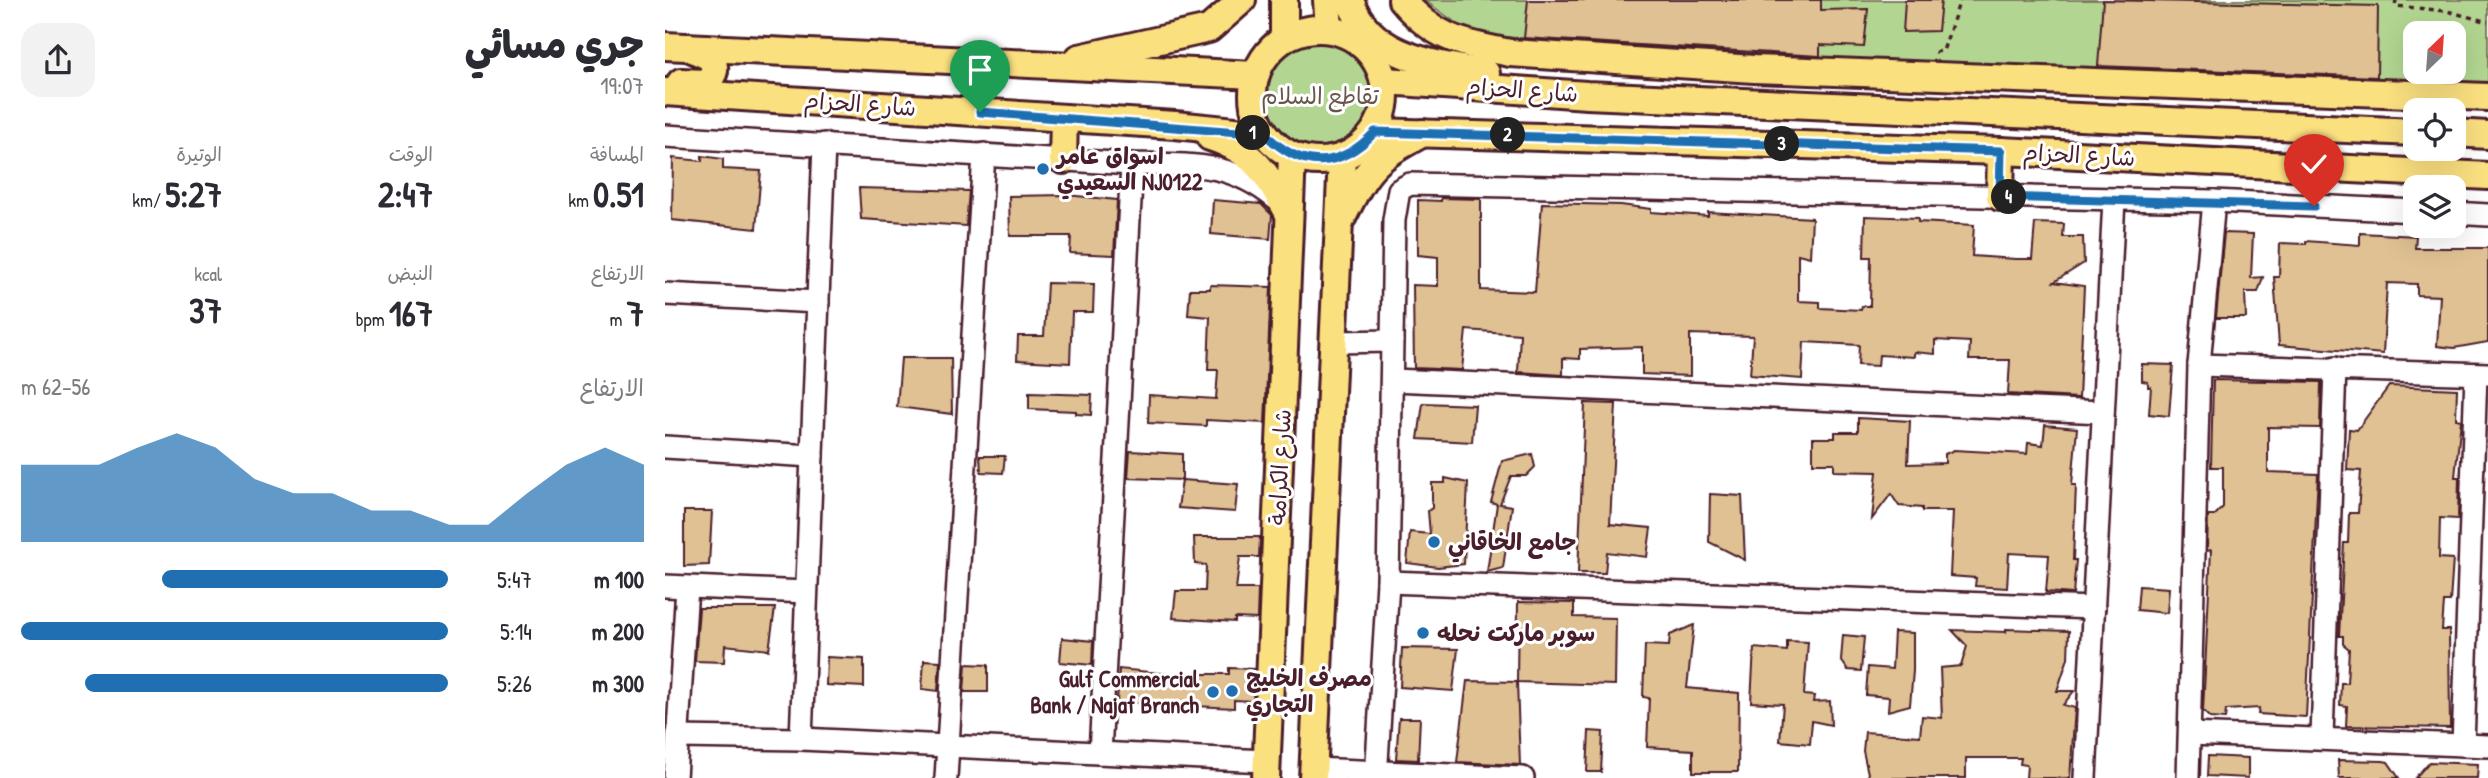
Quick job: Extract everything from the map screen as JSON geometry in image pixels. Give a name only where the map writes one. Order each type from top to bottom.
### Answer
[{"type":"main road","points":[[1045,65],[1209,29],[1242,0]]},
{"type":"main road","points":[[1284,0],[1284,38]]},
{"type":"main road","points":[[1327,0],[1329,29]]},
{"type":"main road","points":[[1350,0],[1367,32],[1391,49],[1412,58],[1587,95]]},
{"type":"main road","points":[[1402,0],[1433,31],[1471,45],[1510,53],[1753,69],[1915,73],[2488,97]]},
{"type":"main road","points":[[1305,29],[1329,29],[1348,35],[1365,46],[1377,62],[1385,81],[1383,116],[1375,132],[1361,147],[1342,158],[1326,161],[1292,156],[1265,134],[1253,106],[1255,75],[1271,48],[1284,38],[1305,29]]},
{"type":"main road","points":[[665,81],[705,83],[713,77],[714,63],[710,57],[677,47]]},
{"type":"main road","name":"شارع الحزام","points":[[677,47],[1255,75]]},
{"type":"main road","points":[[1915,73],[1947,109]]},
{"type":"main road","name":"شارع الحزام","points":[[1385,81],[1587,95],[1947,109],[2403,132]]},
{"type":"main road","name":"شارع الحزام","points":[[665,92],[1175,125],[1265,134]]},
{"type":"main road","points":[[1063,160],[1064,118]]},
{"type":"main road","points":[[1175,125],[1244,151],[1259,164],[1288,212]]},
{"type":"main road","points":[[2323,127],[2333,135],[2338,147],[2334,159],[2325,167]]},
{"type":"main road","name":"شارع الحزام","points":[[1375,132],[2001,151],[2488,176]]},
{"type":"main road","points":[[1339,223],[1371,166],[1383,155],[1423,132]]},
{"type":"main road","points":[[2397,172],[2388,163],[2385,150],[2391,138],[2403,134]]},
{"type":"main road","points":[[2466,134],[2488,135]]},
{"type":"main road","points":[[2000,197],[2001,151]]},
{"type":"main road","name":"شارع الكرامة","points":[[1266,770],[1292,156]]},
{"type":"main road","name":"شارع الكرامة","points":[[1313,774],[1342,158]]},
{"type":"street","points":[[665,136],[1132,164],[1194,164],[1233,172],[1259,185],[1288,212]]},
{"type":"street","points":[[801,739],[824,144]]},
{"type":"street","points":[[946,778],[983,154]]},
{"type":"street","points":[[1100,753],[1132,164]]},
{"type":"street","points":[[1376,775],[1388,582],[1396,202],[1399,190],[1409,184],[2214,201],[2403,210]]},
{"type":"street","points":[[2085,778],[2114,199]]},
{"type":"street","points":[[2188,778],[2199,365],[2214,201]]},
{"type":"street","points":[[2466,214],[2488,215]]},
{"type":"street","points":[[665,294],[818,302]]},
{"type":"street","points":[[1334,342],[1392,341]]},
{"type":"street","points":[[2199,365],[2482,374],[2463,745]]},
{"type":"street","points":[[2322,737],[2335,368]]},
{"type":"street","points":[[1393,380],[2103,412]]},
{"type":"street","points":[[665,447],[812,456]]},
{"type":"street","points":[[1388,582],[2094,608]]},
{"type":"street","points":[[665,586],[806,592]]},
{"type":"street","points":[[675,778],[687,587]]},
{"type":"street","points":[[2190,734],[2322,737],[2488,746]]},
{"type":"street","points":[[678,737],[801,739],[1100,753],[1266,770]]},
{"type":"street","points":[[1313,774],[1523,778]]},
{"type":"path","points":[[1915,73],[1921,55],[1943,51],[1960,0]]},
{"type":"path","points":[[2396,0],[2395,6],[2447,11],[2488,22]]},
{"type":"green space","points":[[1424,0],[2488,0],[2488,88],[1931,65],[1473,35]]},
{"type":"green space","name":"تقاطع السلام","points":[[1320,42],[1341,46],[1358,58],[1370,75],[1374,96],[1370,117],[1358,134],[1341,146],[1320,150],[1299,146],[1282,134],[1270,117],[1266,96],[1270,75],[1282,58],[1299,46]]},
{"type":"building","points":[[1528,0],[1821,0],[1821,10],[1868,9],[1864,47],[1820,45],[1820,56],[1524,38]]},
{"type":"building","points":[[1905,0],[1941,0],[1938,31],[1903,32]]},
{"type":"building","points":[[2103,0],[2378,6],[2377,77],[2098,66]]},
{"type":"building","points":[[702,156],[723,159],[723,169],[761,171],[756,229],[672,220],[673,158],[702,161]]},
{"type":"building","points":[[859,188],[969,191],[966,226],[861,219]]},
{"type":"building","points":[[1066,195],[1117,200],[1114,255],[1070,253],[1071,236],[1010,236],[1009,196]]},
{"type":"building","points":[[1441,198],[1481,199],[1481,290],[1535,292],[1542,203],[1621,205],[1651,209],[1651,212],[1708,216],[1708,212],[1812,218],[1810,257],[1798,254],[1798,301],[1820,302],[1820,308],[1861,310],[1862,306],[1870,306],[1871,257],[1864,257],[1865,216],[1918,218],[1918,222],[1974,225],[1972,256],[2016,259],[2032,259],[2035,223],[2064,224],[2063,237],[2083,237],[2084,263],[2054,282],[2084,286],[2079,398],[2008,394],[2010,360],[1969,360],[1970,342],[1935,340],[1935,354],[1914,352],[1914,357],[1879,355],[1878,366],[1858,365],[1859,345],[1804,342],[1802,379],[1750,375],[1753,336],[1690,334],[1690,376],[1642,374],[1642,347],[1580,349],[1580,359],[1563,358],[1563,375],[1518,372],[1520,334],[1466,330],[1462,370],[1414,368],[1413,285],[1438,286],[1438,257],[1418,255],[1418,200],[1441,201]]},
{"type":"building","points":[[1213,200],[1261,204],[1272,215],[1270,239],[1211,234]]},
{"type":"building","points":[[2224,233],[2253,234],[2251,278],[2263,277],[2258,292],[2245,292],[2246,318],[2216,318]]},
{"type":"building","points":[[2360,233],[2416,238],[2415,248],[2488,248],[2488,342],[2454,348],[2437,346],[2440,296],[2417,295],[2417,284],[2387,283],[2383,354],[2279,345],[2274,277],[2279,277],[2280,243],[2306,244],[2306,241],[2360,245]]},
{"type":"building","points":[[1047,283],[1094,284],[1093,312],[1072,312],[1070,363],[1017,360],[1018,336],[1044,336]]},
{"type":"building","points":[[1210,285],[1271,287],[1265,423],[1206,420],[1206,426],[1148,423],[1149,395],[1216,399],[1218,370],[1208,370],[1210,317],[1188,315],[1190,289],[1210,289]]},
{"type":"building","points":[[901,358],[951,358],[952,414],[897,407]]},
{"type":"building","points":[[2142,364],[2173,365],[2169,416],[2149,414],[2151,387],[2148,387],[2148,382],[2142,381]]},
{"type":"building","points":[[2213,380],[2321,382],[2320,428],[2268,427],[2268,472],[2318,474],[2306,717],[2258,714],[2259,708],[2226,710],[2225,719],[2210,718],[2203,711],[2211,550],[2207,551],[2208,516],[2214,516],[2223,507],[2223,467],[2211,467]]},
{"type":"building","points":[[2389,386],[2457,389],[2456,419],[2461,420],[2455,477],[2459,477],[2458,519],[2440,518],[2439,558],[2453,559],[2450,602],[2444,602],[2442,630],[2449,630],[2450,728],[2346,726],[2347,706],[2340,705],[2341,683],[2347,683],[2349,649],[2343,644],[2343,636],[2339,636],[2344,543],[2348,543],[2349,513],[2358,513],[2361,471],[2347,470],[2349,429],[2357,430]]},
{"type":"building","points":[[1029,393],[1092,395],[1091,415],[1076,414],[1076,411],[1029,409]]},
{"type":"building","points":[[1423,403],[1475,405],[1472,442],[1418,439]]},
{"type":"building","points":[[1585,403],[1616,404],[1610,524],[1651,528],[1647,557],[1607,552],[1605,573],[1578,573]]},
{"type":"building","points":[[1858,418],[1910,421],[1908,464],[1945,463],[1945,454],[1954,450],[2027,454],[2028,443],[2043,445],[2045,425],[2077,428],[2072,485],[2076,485],[2073,594],[2046,592],[2049,555],[2009,553],[2007,588],[1975,586],[1976,578],[1950,576],[1953,511],[1922,511],[1922,508],[1899,506],[1891,494],[1872,519],[1877,472],[1834,471],[1834,463],[1813,463],[1813,438],[1835,438],[1835,432],[1858,432]]},
{"type":"building","points":[[1130,451],[1182,454],[1182,480],[1128,478]]},
{"type":"building","points":[[1532,454],[1535,467],[1526,476],[1511,476],[1500,504],[1512,506],[1503,568],[1487,572],[1497,504],[1491,502],[1502,461]]},
{"type":"building","points":[[980,456],[1005,456],[1003,473],[981,472]]},
{"type":"building","points":[[1445,478],[1468,483],[1464,564],[1438,567],[1407,563],[1410,532],[1430,534],[1428,511],[1432,508],[1432,483],[1445,483]]},
{"type":"building","points":[[1182,480],[1238,484],[1235,512],[1178,508]]},
{"type":"building","points":[[1710,494],[1742,496],[1745,560],[1709,542]]},
{"type":"building","points":[[684,511],[712,511],[709,565],[684,566]]},
{"type":"building","points":[[1194,537],[1260,537],[1259,557],[1240,557],[1236,589],[1258,589],[1257,619],[1235,618],[1235,622],[1173,618],[1176,591],[1205,591],[1206,565],[1195,564]]},
{"type":"building","points":[[2139,586],[2169,588],[2167,613],[2137,610]]},
{"type":"building","points":[[1518,602],[1574,603],[1574,617],[1616,618],[1615,685],[1517,682]]},
{"type":"building","points":[[699,608],[775,608],[769,650],[725,645],[724,662],[695,661]]},
{"type":"building","points":[[1694,625],[1687,688],[1739,693],[1738,772],[1693,772],[1693,750],[1647,747],[1649,698],[1643,697],[1645,645],[1669,646],[1670,635]]},
{"type":"building","points":[[2006,629],[2069,631],[2068,658],[2057,691],[2074,691],[2063,705],[2075,708],[2070,778],[2026,778],[2027,765],[2020,764],[2021,758],[1966,758],[1966,778],[1869,778],[1863,751],[1865,732],[1920,736],[1922,716],[1942,718],[1940,668],[1961,666],[1967,646],[1952,630],[2006,632]]},
{"type":"building","points":[[1894,632],[1913,633],[1913,671],[1910,705],[1888,711],[1889,697],[1866,695],[1868,667],[1892,669]]},
{"type":"building","points":[[1843,635],[1864,637],[1861,671],[1848,670],[1841,660]]},
{"type":"building","points":[[1062,638],[1093,641],[1092,665],[1060,662]]},
{"type":"building","points":[[1787,641],[1808,642],[1804,695],[1814,696],[1813,702],[1830,701],[1831,725],[1812,721],[1810,744],[1780,741],[1783,704],[1751,702],[1754,648],[1787,651]]},
{"type":"building","points":[[1402,648],[1458,649],[1453,691],[1400,687]]},
{"type":"building","points":[[827,657],[864,659],[864,687],[826,685]]},
{"type":"building","points":[[924,660],[940,661],[938,691],[922,689]]},
{"type":"building","points":[[966,664],[988,665],[988,692],[964,692]]},
{"type":"building","points":[[1229,668],[1255,669],[1253,701],[1234,700],[1234,708],[1117,702],[1119,669],[1170,674],[1229,674]]},
{"type":"building","points":[[1467,681],[1517,682],[1520,765],[1457,762]]},
{"type":"building","points":[[1399,718],[1420,718],[1418,760],[1396,759]]},
{"type":"building","points":[[1589,731],[1603,732],[1601,772],[1587,772]]},
{"type":"building","points":[[2208,756],[2248,758],[2248,778],[2207,776]]},
{"type":"building","points":[[2338,760],[2388,762],[2399,778],[2339,778]]},
{"type":"building","points":[[2429,762],[2478,764],[2477,778],[2415,778]]},
{"type":"place","name":"اسواق عامر السعيدي NJ0122","points":[[1043,169]]},
{"type":"place","name":"جامع الخاقاني","points":[[1434,542]]},
{"type":"place","name":"سوبر ماركت نحله","points":[[1423,633]]},
{"type":"place","name":"مصرف الخليج التجاري","points":[[1232,691]]},
{"type":"place","name":"Gulf Commercial Bank / Najaf Branch","points":[[1213,692]]},
{"type":"route","points":[[980,112],[1265,134],[1277,147],[1292,156],[1326,161],[1342,158],[1361,147],[1375,132],[2001,151],[2000,197],[2214,201],[2314,206]]}]
